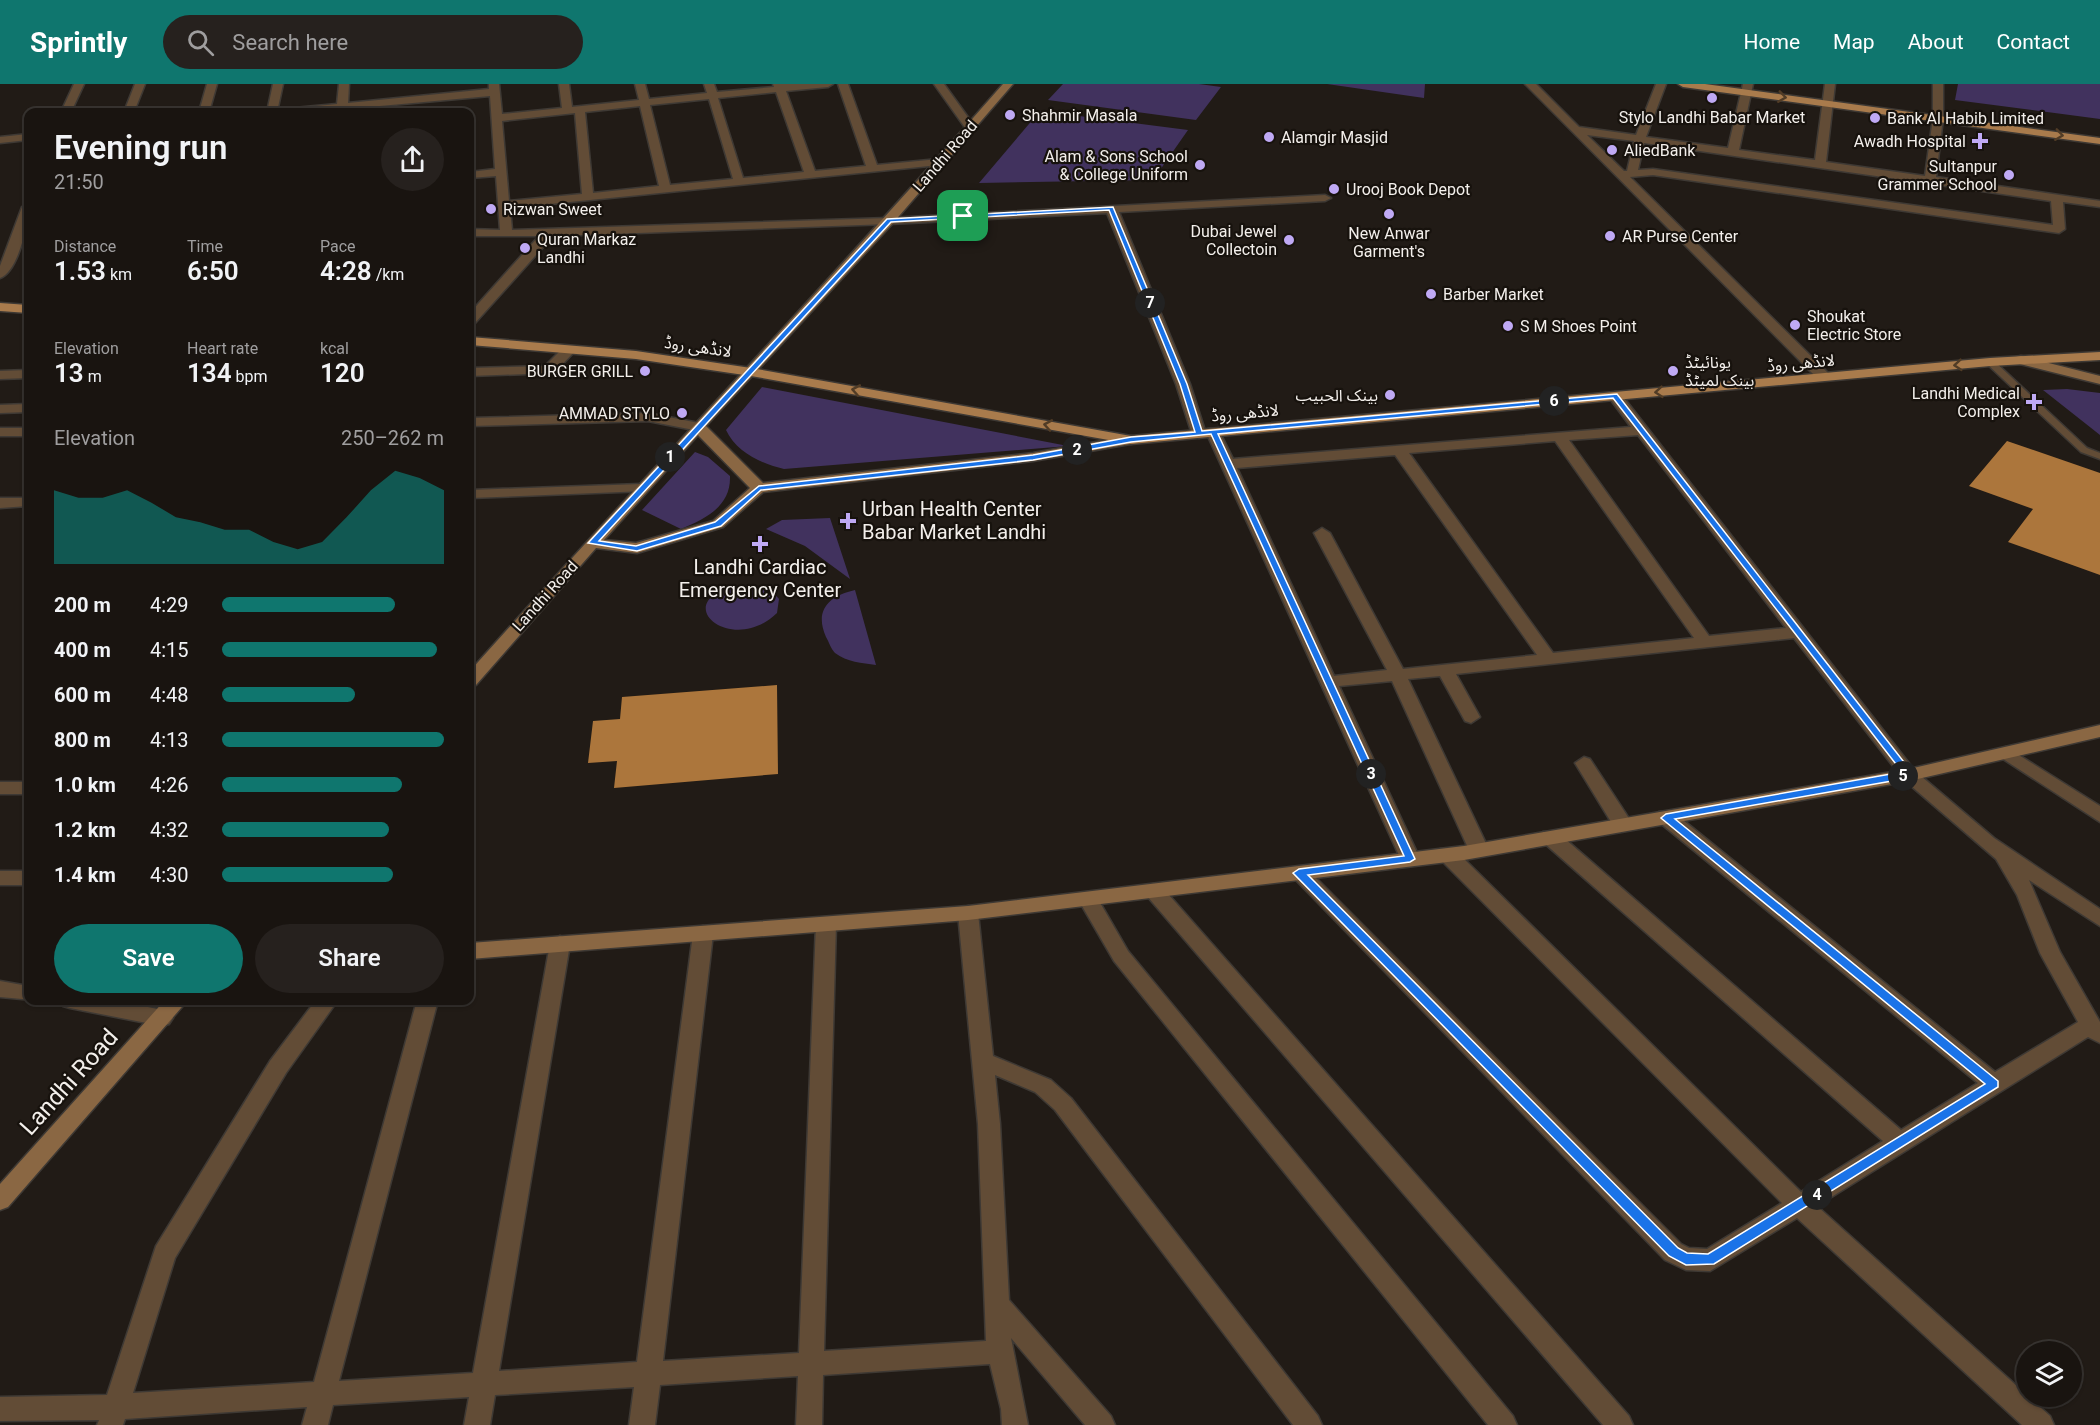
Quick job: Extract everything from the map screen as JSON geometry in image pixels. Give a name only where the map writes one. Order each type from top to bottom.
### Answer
[{"type":"main road","points":[[1683,84],[1747,88],[1827,104],[2100,141]]},
{"type":"main road","points":[[0,307],[24,309]]},
{"type":"main road","name":"لانڈھی روڈ","points":[[474,341],[636,355],[751,372],[1131,440],[1990,362],[2100,356]]},
{"type":"street","points":[[68,108],[79,84]]},
{"type":"street","points":[[131,108],[140,84]]},
{"type":"street","points":[[205,108],[212,84]]},
{"type":"street","points":[[273,108],[278,84]]},
{"type":"street","points":[[342,108],[344,84]]},
{"type":"street","points":[[564,84],[567,111]]},
{"type":"street","points":[[640,84],[647,103],[665,189]]},
{"type":"street","points":[[709,84],[739,182]]},
{"type":"street","points":[[497,118],[714,96],[779,87],[828,84]]},
{"type":"street","points":[[843,84],[873,169]]},
{"type":"street","points":[[939,84],[970,127]]},
{"type":"street","name":"Landhi Road","points":[[474,677],[641,488],[751,372],[889,220],[1008,84]]},
{"type":"street","points":[[1530,84],[1625,175],[1824,377]]},
{"type":"street","points":[[1625,175],[1661,84]]},
{"type":"street","points":[[1820,164],[1830,84]]},
{"type":"street","points":[[1930,180],[1938,118],[1938,84]]},
{"type":"street","points":[[779,87],[811,175]]},
{"type":"street","points":[[352,108],[410,96],[495,88],[507,234]]},
{"type":"street","points":[[1733,152],[1747,88]]},
{"type":"street","points":[[410,96],[410,108]]},
{"type":"street","points":[[580,110],[588,197]]},
{"type":"street","points":[[1576,130],[2100,204]]},
{"type":"street","points":[[0,140],[24,137]]},
{"type":"street","points":[[504,205],[939,162]]},
{"type":"street","points":[[474,176],[502,172]]},
{"type":"street","points":[[1625,175],[1653,172],[2059,229],[2056,198]]},
{"type":"street","points":[[474,233],[549,233],[889,220],[1325,198]]},
{"type":"street","points":[[1111,208],[1183,384],[1206,433],[1228,464],[1410,859]]},
{"type":"street","points":[[0,274],[6,267],[24,229]]},
{"type":"street","points":[[474,316],[549,233]]},
{"type":"street","points":[[0,246],[14,246]]},
{"type":"street","points":[[474,372],[549,370],[569,350]]},
{"type":"street","points":[[2021,360],[2100,380]]},
{"type":"street","points":[[0,375],[24,374]]},
{"type":"street","points":[[1615,396],[1909,775],[1987,843],[2100,919]]},
{"type":"street","points":[[0,409],[24,408]]},
{"type":"street","points":[[474,422],[648,417],[699,427],[759,488]]},
{"type":"street","points":[[1228,464],[1641,430]]},
{"type":"street","points":[[0,432],[24,432]]},
{"type":"street","points":[[1559,437],[1705,642]]},
{"type":"street","points":[[593,543],[637,548],[718,524],[759,488],[1033,457],[1131,440]]},
{"type":"street","points":[[1399,450],[1549,659]]},
{"type":"street","points":[[474,494],[641,488]]},
{"type":"street","points":[[0,503],[24,502]]},
{"type":"street","points":[[1322,533],[1398,675],[1479,850]]},
{"type":"street","points":[[1329,682],[1798,632]]},
{"type":"street","points":[[1444,670],[1471,717]]},
{"type":"street","points":[[474,951],[968,913],[1479,850],[1909,775],[2100,731]]},
{"type":"street","points":[[2006,753],[2100,815]]},
{"type":"street","points":[[1584,763],[1623,825]]},
{"type":"street","points":[[0,788],[24,788]]},
{"type":"street","points":[[1666,818],[1994,1084]]},
{"type":"street","points":[[1550,837],[1900,1143]]},
{"type":"street","points":[[1448,854],[1799,1205],[2041,1425]]},
{"type":"street","points":[[1299,873],[1674,1252],[1686,1259],[1710,1260],[1994,1084],[2095,1030],[2050,953],[2027,894],[2003,854]]},
{"type":"street","points":[[0,878],[24,878]]},
{"type":"street","points":[[1154,891],[1620,1425]]},
{"type":"street","points":[[1088,899],[1121,956],[1504,1425]]},
{"type":"street","points":[[968,913],[989,1124],[999,1352],[1014,1409],[1015,1425]]},
{"type":"street","points":[[809,1425],[826,924]]},
{"type":"street","points":[[642,1425],[703,934]]},
{"type":"street","points":[[477,1425],[560,944]]},
{"type":"street","points":[[0,989],[24,993]]},
{"type":"street","points":[[100,1005],[162,1018]]},
{"type":"street","name":"Landhi Road","points":[[0,1200],[174,1005]]},
{"type":"street","points":[[112,1416],[164,1254],[278,1067],[324,1005]]},
{"type":"street","points":[[315,1425],[427,1005]]},
{"type":"street","points":[[983,1061],[1043,1086],[1063,1104],[1309,1425]]},
{"type":"street","points":[[997,1304],[1102,1425]]},
{"type":"street","points":[[0,1409],[112,1416],[323,1394],[999,1352]]},
{"type":"lane","points":[[1990,362],[2084,450],[2100,456]]},
{"type":"shaded area","points":[[1063,84],[1199,84],[1221,87],[1196,120],[1048,100]]},
{"type":"shaded area","points":[[1327,84],[1425,84],[1424,98]]},
{"type":"shaded area","points":[[1958,84],[2100,84],[2100,119],[1955,100]]},
{"type":"shaded area","points":[[1040,111],[1188,130],[1153,180],[979,183]]},
{"type":"shaded area","points":[[762,387],[1068,446],[784,469],[750,456],[736,445],[726,430]]},
{"type":"shaded area","points":[[2067,389],[2100,393],[2100,435],[2043,390]]},
{"type":"shaded area","points":[[695,452],[708,457],[730,476],[726,495],[716,510],[681,529],[642,510]]},
{"type":"shaded area","points":[[830,518],[850,579],[805,546],[766,529],[782,520]]},
{"type":"shaded area","points":[[742,585],[758,586],[771,591],[779,599],[777,613],[759,625],[741,630],[725,628],[713,621],[706,612],[708,602],[719,592]]},
{"type":"shaded area","points":[[855,590],[876,665],[860,663],[835,653],[823,627],[823,612],[831,600]]},
{"type":"building","points":[[2007,441],[2100,473],[2100,575],[2008,542],[2033,509],[1969,486]]},
{"type":"building","points":[[777,685],[778,774],[614,788],[617,761],[588,763],[593,721],[620,719],[622,697]]},
{"type":"place","name":"Stylo Landhi Babar Market","points":[[1712,98]]},
{"type":"place","name":"Shahmir Masala","points":[[1010,115]]},
{"type":"place","name":"Bank Al Habib Limited","points":[[1875,118]]},
{"type":"place","name":"Alamgir Masjid","points":[[1269,137]]},
{"type":"place","name":"Awadh Hospital","points":[[1980,141]]},
{"type":"place","name":"AliedBank","points":[[1612,150]]},
{"type":"place","name":"Alam & Sons School & College Uniform","points":[[1200,165]]},
{"type":"place","name":"Sultanpur Grammer School","points":[[2009,175]]},
{"type":"place","name":"Urooj Book Depot","points":[[1334,189]]},
{"type":"place","name":"Rizwan Sweet","points":[[491,209]]},
{"type":"place","name":"New Anwar Garment's","points":[[1389,214]]},
{"type":"place","name":"AR Purse Center","points":[[1610,236]]},
{"type":"place","name":"Dubai Jewel Collectoin","points":[[1289,240]]},
{"type":"place","name":"Quran Markaz Landhi","points":[[525,248]]},
{"type":"place","name":"Barber Market","points":[[1431,294]]},
{"type":"place","name":"Shoukat Electric Store","points":[[1795,325]]},
{"type":"place","name":"S M Shoes Point","points":[[1508,326]]},
{"type":"place","name":"BURGER GRILL","points":[[645,371]]},
{"type":"place","name":"یونائیٹڈ بینک لمیٹڈ","points":[[1673,371]]},
{"type":"place","name":"بينک الحبيب","points":[[1390,395]]},
{"type":"place","name":"Landhi Medical Complex","points":[[2034,402]]},
{"type":"place","name":"AMMAD STYLO","points":[[682,413]]},
{"type":"place","name":"Urban Health Center Babar Market Landhi","points":[[848,521]]},
{"type":"place","name":"Landhi Cardiac Emergency Center","points":[[760,544]]},
{"type":"route","points":[[963,216],[889,220],[593,543],[637,548],[718,524],[759,488],[1033,457],[1131,440],[1199,434],[1213,432],[1410,859],[1299,873],[1674,1252],[1686,1259],[1710,1260],[1994,1084],[1666,818],[1909,775],[1615,396],[1213,432],[1199,434],[1183,384],[1111,208],[963,216]]}]
